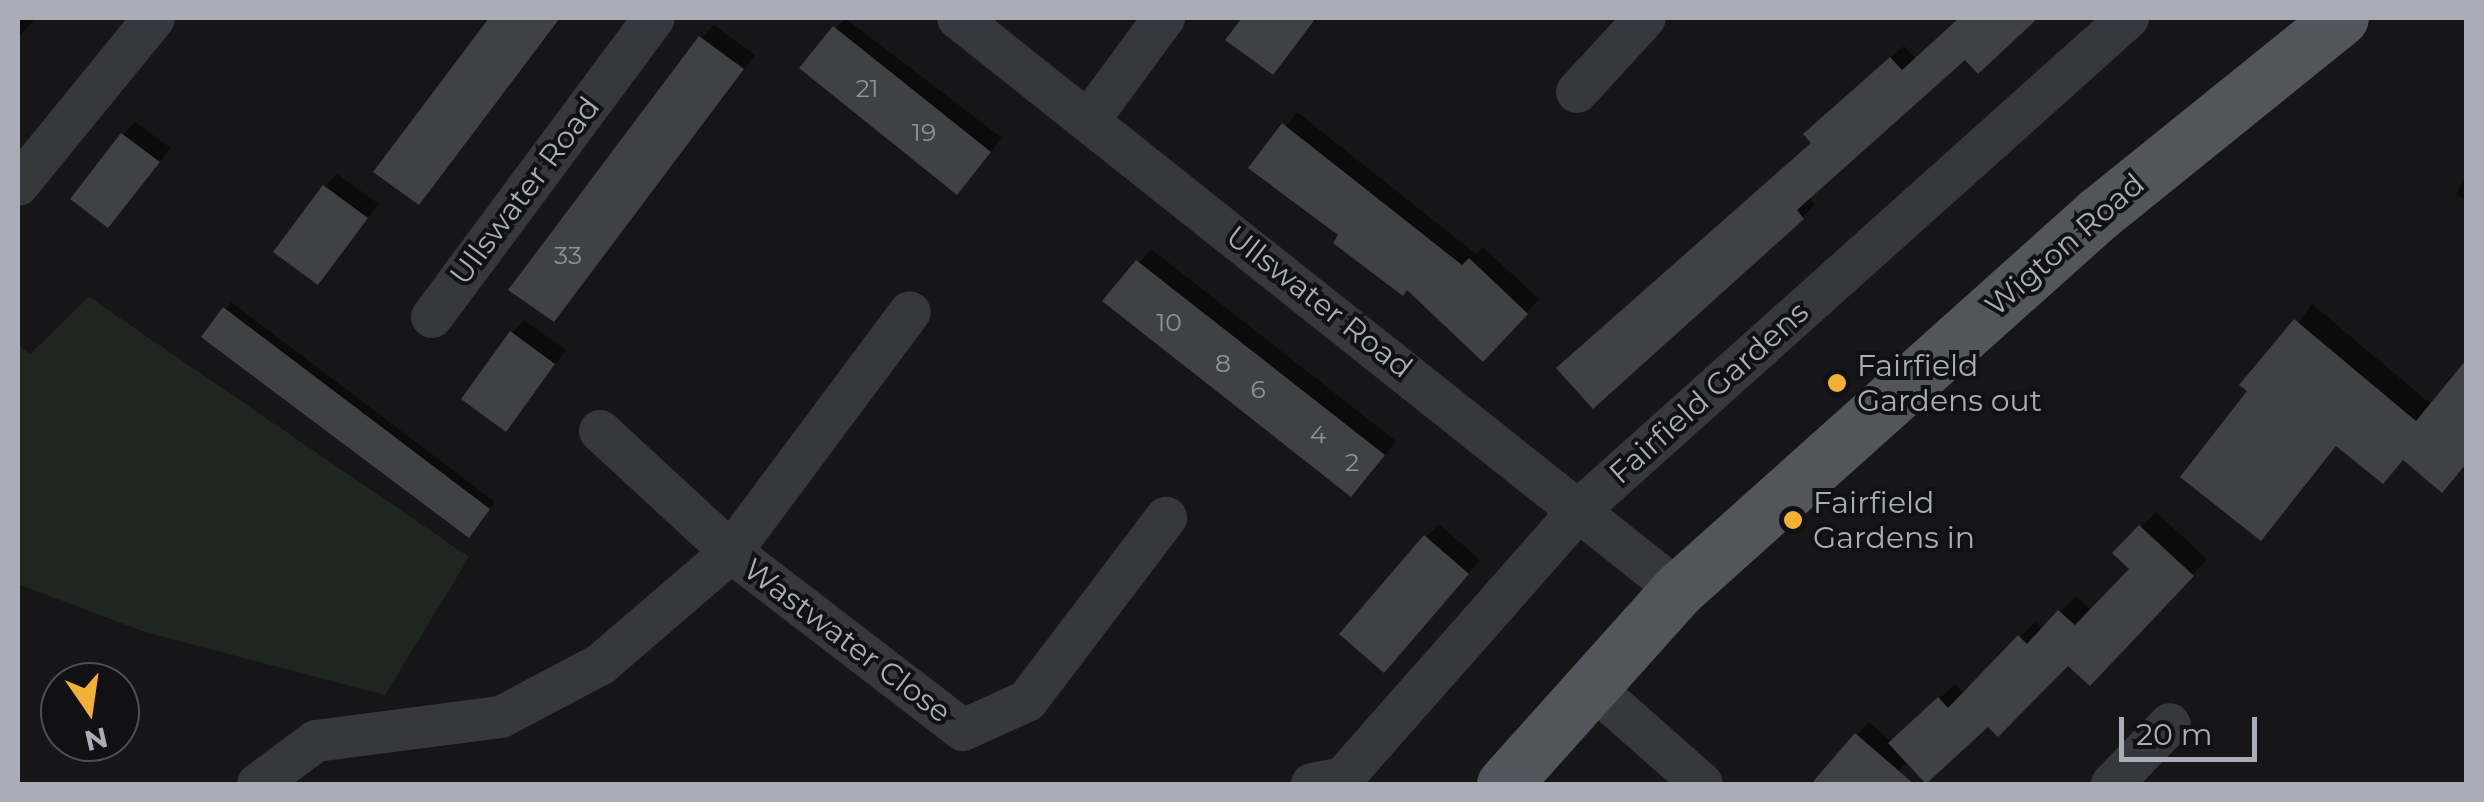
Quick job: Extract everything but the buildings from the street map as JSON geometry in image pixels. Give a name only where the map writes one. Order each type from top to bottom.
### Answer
[{"type":"main road","name":"Wigton Road","points":[[1504,784],[1588,683],[1678,590],[2098,214],[2342,18]]},
{"type":"street","points":[[18,184],[154,18]]},
{"type":"street","name":"Ullswater Road","points":[[432,317],[654,18]]},
{"type":"street","name":"Ullswater Road","points":[[958,18],[1580,508],[1678,590]]},
{"type":"street","points":[[1089,120],[1164,18]]},
{"type":"street","points":[[1577,92],[1646,18]]},
{"type":"street","name":"Fairfield Gardens","points":[[1312,784],[1344,778],[1580,508],[2128,18]]},
{"type":"street","points":[[258,784],[316,741],[501,717],[601,664],[731,552],[910,312]]},
{"type":"street","points":[[600,431],[731,552]]},
{"type":"street","name":"Wastwater Close","points":[[731,552],[963,730],[1026,700],[1166,518]]},
{"type":"street","points":[[1588,683],[1702,784]]},
{"type":"street","points":[[2112,784],[2170,724]]},
{"type":"shaded area","points":[[89,297],[469,557],[385,695],[145,632],[18,584],[18,345],[30,354]]},
{"type":"place","name":"Fairfield Gardens out","points":[[1837,383]]},
{"type":"place","name":"Fairfield Gardens in","points":[[1793,520]]}]
